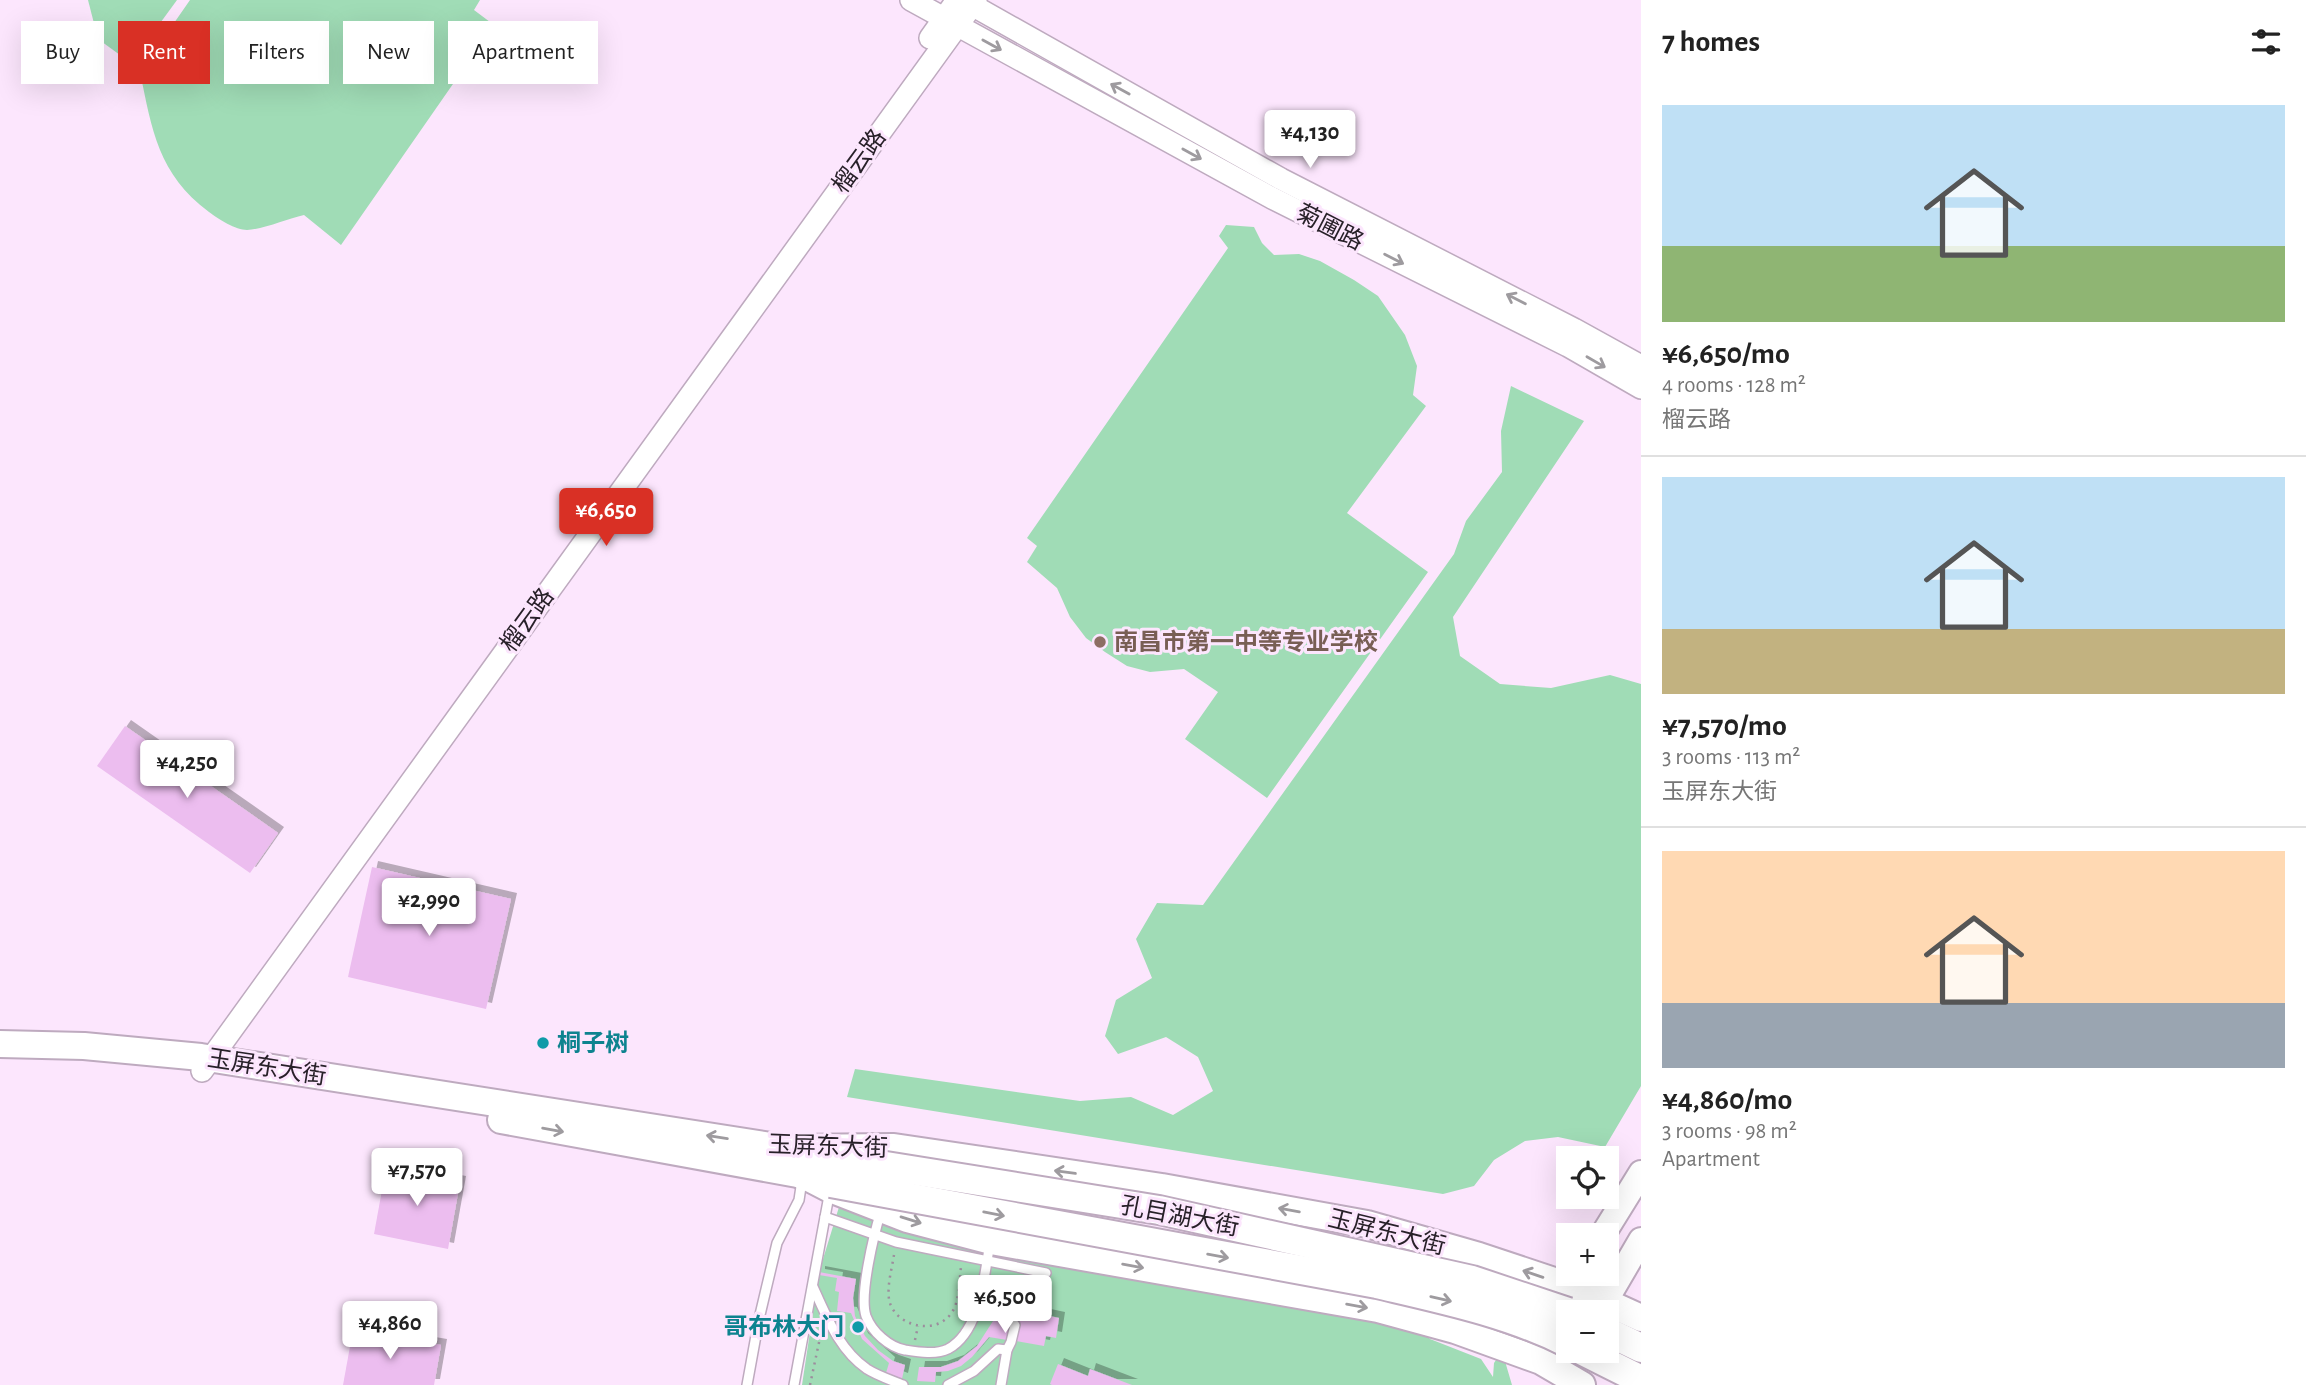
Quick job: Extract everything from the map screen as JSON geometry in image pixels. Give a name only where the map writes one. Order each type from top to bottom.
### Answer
[{"type":"highway","name":"孔目湖大街","points":[[784,1148],[832,1177],[1377,1284],[1465,1305],[1556,1338]]},
{"type":"highway","name":"孔目湖大街","points":[[803,1175],[1159,1210],[1472,1280],[1575,1292]]},
{"type":"highway","points":[[1619,1337],[1641,1348]]},
{"type":"highway","points":[[1608,1363],[1641,1380]]},
{"type":"main road","name":"玉屏东大街","points":[[0,1044],[84,1046],[784,1148],[894,1147],[1162,1186],[1367,1224],[1479,1256],[1575,1292]]},
{"type":"main road","name":"玉屏东大街","points":[[0,1058],[202,1064],[803,1175]]},
{"type":"main road","points":[[1610,1223],[1641,1174]]},
{"type":"main road","name":"玉屏东大街","points":[[832,1177],[878,1222],[907,1219],[989,1252],[1378,1310],[1455,1329],[1541,1361],[1582,1385]]},
{"type":"main road","points":[[1607,1300],[1641,1240]]},
{"type":"main road","points":[[1541,1361],[1575,1292]]},
{"type":"main road","name":"玉屏东大街","points":[[1619,1312],[1641,1318]]},
{"type":"main road","points":[[1541,1361],[1556,1352]]},
{"type":"street","name":"菊圃路","points":[[911,0],[1272,198],[1568,346],[1641,388]]},
{"type":"street","name":"菊圃路","points":[[967,1],[1281,179],[1574,328],[1641,366]]},
{"type":"street","name":"榴云路","points":[[202,1064],[967,1]]},
{"type":"lane","points":[[747,1385],[777,1243],[799,1200],[803,1175]]},
{"type":"lane","points":[[794,1385],[832,1177]]},
{"type":"lane","points":[[825,1217],[878,1222],[864,1297],[866,1315],[872,1328],[886,1341],[901,1349],[924,1353],[946,1350],[959,1339],[981,1299],[989,1252],[1046,1273]]},
{"type":"lane","points":[[813,1285],[833,1331],[850,1353],[867,1369],[903,1385]]},
{"type":"lane","points":[[1000,1385],[1015,1325]]},
{"type":"lane","points":[[948,1385],[974,1371],[998,1349],[1007,1350]]},
{"type":"path","points":[[893,1260],[889,1299],[895,1313],[912,1325],[925,1327],[941,1323],[951,1314],[958,1292],[960,1272]]},
{"type":"path","points":[[810,1385],[825,1312]]},
{"type":"green space","points":[[88,0],[177,0],[162,21],[118,21],[118,54],[104,43],[104,21],[93,21]]},
{"type":"green space","points":[[190,0],[480,0],[474,10],[489,21],[448,21],[448,84],[453,84],[341,245],[304,215],[243,230],[213,215],[178,182],[160,150],[143,84],[210,84],[210,21],[175,21]]},
{"type":"green space","points":[[1226,225],[1254,227],[1262,243],[1274,255],[1299,254],[1320,261],[1378,296],[1405,335],[1417,366],[1413,395],[1426,406],[1347,513],[1428,572],[1267,798],[1185,739],[1218,692],[1184,669],[1150,672],[1127,666],[1105,652],[1086,638],[1070,617],[1057,588],[1027,562],[1037,546],[1027,538],[1228,248],[1219,236]]},
{"type":"green space","points":[[1511,386],[1584,421],[1453,617],[1460,656],[1500,684],[1551,688],[1610,675],[1641,684],[1641,1086],[1606,1146],[1558,1137],[1525,1141],[1494,1160],[1474,1186],[1443,1194],[847,1097],[855,1069],[1080,1101],[1131,1097],[1173,1115],[1213,1091],[1198,1057],[1166,1037],[1118,1054],[1105,1036],[1116,1000],[1152,978],[1136,939],[1157,903],[1203,905],[1454,554],[1466,521],[1502,472],[1501,431]]},
{"type":"green space","points":[[839,1207],[905,1231],[1421,1329],[1430,1339],[1481,1359],[1493,1377],[1494,1363],[1502,1351],[1512,1385],[802,1385],[819,1272]]},
{"type":"building","points":[[125,726],[278,833],[250,873],[97,766]]},
{"type":"building","points":[[372,867],[511,899],[486,1009],[348,977]]},
{"type":"building","points":[[386,1168],[460,1182],[448,1249],[374,1234]]},
{"type":"building","name":"哥布林大门","points":[[819,1272],[856,1279],[853,1298],[855,1316],[865,1336],[878,1350],[893,1361],[905,1365],[902,1379],[886,1373],[889,1363],[862,1339],[851,1313],[837,1311],[837,1278],[819,1275]]},
{"type":"building","points":[[999,1305],[1059,1318],[1056,1338],[1046,1336],[1044,1346],[1016,1341],[1020,1321],[1011,1319],[1007,1340],[989,1337],[961,1366],[936,1372],[935,1382],[917,1381],[919,1367],[941,1367],[958,1361],[977,1346],[993,1321]]},
{"type":"building","points":[[353,1330],[441,1345],[434,1385],[343,1385]]},
{"type":"building","points":[[1058,1364],[1088,1376],[1090,1369],[1132,1385],[1052,1385],[1050,1384]]},
{"type":"place","name":"南昌市第一中等专业学校","points":[[1100,642]]},
{"type":"place","name":"桐子树","points":[[543,1043]]},
{"type":"place","name":"哥布林大门","points":[[858,1327]]}]
